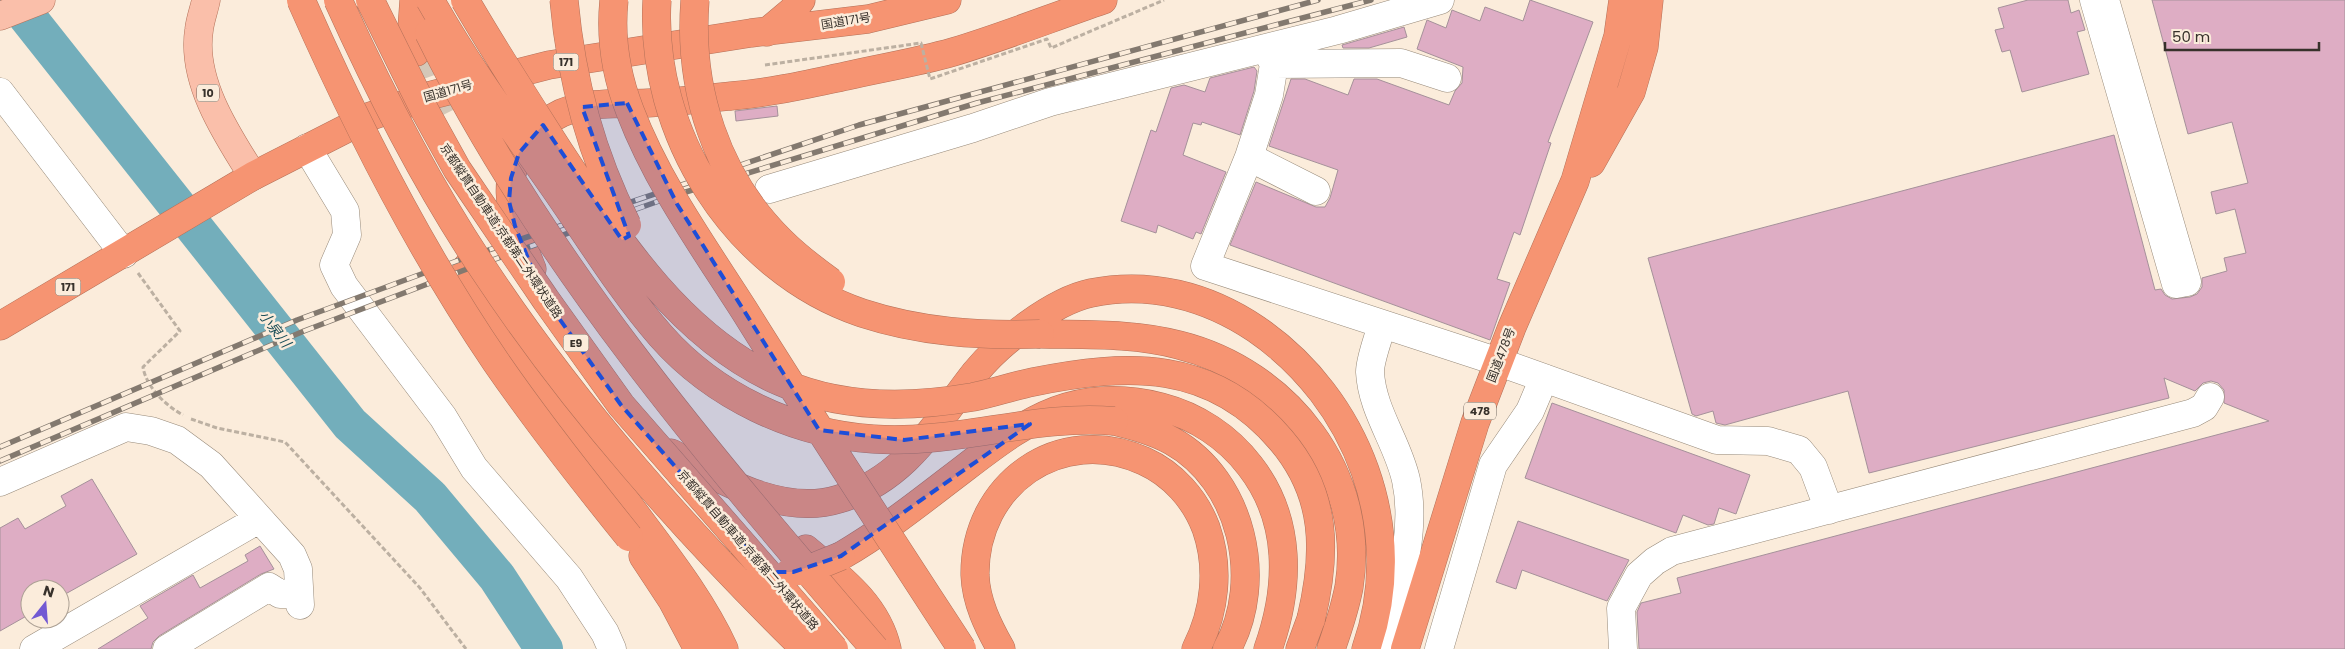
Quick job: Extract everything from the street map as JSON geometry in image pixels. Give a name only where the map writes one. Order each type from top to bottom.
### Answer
[{"type":"highway","points":[[301,0],[340,86],[375,156],[452,292],[496,361],[544,428],[654,572],[690,631],[698,649]]},
{"type":"highway","points":[[338,0],[348,44],[363,76]]},
{"type":"highway","points":[[338,0],[368,65],[442,203],[483,270],[530,338],[676,517],[806,649]]},
{"type":"highway","name":"京都縦貫自動車道;京都第二外環状道路","points":[[370,0],[425,111],[457,169],[621,405],[834,649]]},
{"type":"highway","points":[[413,0],[412,28],[416,52]]},
{"type":"highway","points":[[413,0],[483,131],[526,202],[578,279],[634,357],[709,453],[875,649]]},
{"type":"highway","points":[[430,0],[450,36],[503,116],[635,303],[662,337],[721,388],[751,405],[782,418],[809,428],[841,435],[904,440],[1090,418],[1114,421],[1144,429],[1172,441],[1199,461],[1219,486],[1230,507],[1244,547],[1243,602],[1232,640],[1227,649]]},
{"type":"highway","points":[[465,0],[501,62],[568,165],[650,278],[697,328],[726,351],[757,371],[782,383],[816,395],[851,402],[889,405],[975,396],[1064,376],[1099,371],[1130,370],[1159,372],[1190,378],[1219,390],[1247,407],[1270,427],[1290,451],[1305,476],[1314,497],[1322,539],[1322,564],[1311,619],[1300,649]]},
{"type":"highway","points":[[564,0],[567,33],[580,101],[602,169],[629,229],[654,266],[700,321],[757,371]]},
{"type":"highway","points":[[614,0],[613,38],[619,77],[629,110],[650,156],[828,444],[962,649]]},
{"type":"highway","points":[[657,0],[655,28],[663,84],[690,159],[710,192],[734,223],[762,253],[793,277],[817,292],[861,312],[939,331],[978,335],[1117,335],[1180,345],[1211,355],[1242,370],[1270,389],[1297,414],[1316,438],[1330,462],[1342,494],[1349,530],[1349,587],[1334,642]]},
{"type":"highway","points":[[695,0],[693,28],[694,62],[709,126],[738,186],[757,213],[780,240],[834,285],[867,303],[904,316],[942,325],[1040,334]]},
{"type":"highway","points":[[767,32],[792,12],[801,0]]},
{"type":"highway","name":"国道171号","points":[[0,326],[253,176],[371,116],[432,95],[549,65],[767,32],[866,9],[947,0]]},
{"type":"highway","points":[[551,315],[515,226],[509,201],[511,176],[519,153],[544,124],[561,113],[599,103],[647,103],[756,94],[789,88],[952,52],[1103,0]]},
{"type":"highway","name":"国道478号","points":[[1404,649],[1476,423],[1499,362],[1575,181],[1618,36],[1623,0]]},
{"type":"highway","name":"国道478号","points":[[1575,181],[1587,170],[1599,152],[1631,92],[1644,48],[1649,0]]},
{"type":"highway","points":[[450,129],[551,315],[607,395],[671,453],[727,498],[806,549],[851,587],[873,613],[887,649]]},
{"type":"highway","points":[[407,163],[466,265],[518,348],[686,585],[724,649]]},
{"type":"highway","points":[[671,453],[738,487],[770,498],[818,504],[839,500],[869,488],[890,475],[930,434],[976,372],[999,349],[1045,313],[1065,302],[1089,294],[1138,288],[1163,291],[1219,307],[1242,320],[1289,354],[1314,380],[1334,405],[1349,432],[1374,500],[1380,531],[1381,565],[1378,604],[1366,649]]},
{"type":"highway","points":[[607,474],[636,504],[666,529],[721,558],[773,573],[793,572],[841,556],[903,516],[998,443],[1042,417],[1067,407],[1122,400],[1176,411],[1222,437],[1243,456],[1273,504],[1282,532],[1285,561],[1284,590],[1278,619],[1268,649]]},
{"type":"highway","points":[[1001,649],[985,618],[979,601],[975,576],[977,548],[986,520],[997,498],[1015,479],[1035,464],[1058,454],[1083,449],[1107,449],[1131,456],[1154,466],[1173,480],[1190,497],[1202,519],[1210,541],[1214,591],[1209,616],[1196,649]]},
{"type":"main road","points":[[0,16],[41,0]]},
{"type":"main road","name":"10","points":[[206,0],[198,32],[200,67],[220,125],[253,176]]},
{"type":"street","points":[[769,188],[973,128],[1050,102],[1270,56],[1338,30],[1440,0]]},
{"type":"street","points":[[2094,0],[2176,284],[2187,282],[2105,0]]},
{"type":"street","points":[[1270,56],[1401,63],[1447,78]]},
{"type":"street","points":[[1270,56],[1270,95],[1205,266],[1499,362],[1717,440],[1768,441],[1799,450],[1814,467],[1829,510]]},
{"type":"street","points":[[0,92],[130,250]]},
{"type":"street","points":[[307,148],[345,211],[347,234],[334,265],[344,286],[443,417],[474,468],[569,578],[605,633],[612,649]]},
{"type":"street","points":[[1248,157],[1316,191]]},
{"type":"street","points":[[1382,324],[1370,371],[1378,408],[1406,479],[1410,519],[1403,567],[1383,649]]},
{"type":"street","points":[[1438,649],[1493,466],[1530,411],[1544,378]]},
{"type":"street","points":[[1622,649],[1621,608],[1639,575],[1654,561],[1672,552],[2193,413],[2204,407],[2210,397]]},
{"type":"street","points":[[0,482],[126,427],[151,431],[177,440],[211,465],[292,555],[298,569],[299,599],[280,594],[269,587],[167,649]]},
{"type":"street","points":[[34,649],[259,519]]},
{"type":"path","points":[[765,65],[921,43],[930,79],[1047,39],[1051,48],[1164,0]]},
{"type":"path","points":[[130,250],[180,331],[144,367],[145,376],[168,407],[192,420],[218,428],[285,442],[420,588],[466,649]]},
{"type":"highlighted area","points":[[627,103],[677,204],[819,430],[904,440],[1030,424],[841,556],[793,572],[768,572],[621,405],[543,296],[515,226],[509,201],[511,178],[519,153],[543,125],[622,240],[629,236],[582,107]]},
{"type":"building","points":[[1530,0],[1593,22],[1548,142],[1551,143],[1520,235],[1514,232],[1497,279],[1510,283],[1490,340],[1230,245],[1256,182],[1316,207],[1325,207],[1330,198],[1338,170],[1269,146],[1291,79],[1305,79],[1348,95],[1354,79],[1377,79],[1449,105],[1455,91],[1462,83],[1463,67],[1417,49],[1427,20],[1446,28],[1452,10],[1480,21],[1485,7],[1523,21]]},
{"type":"building","points":[[2028,0],[2068,0],[2071,13],[2079,10],[2085,30],[2077,32],[2089,74],[2022,92],[2010,50],[2002,52],[1995,30],[2004,28],[1998,8]]},
{"type":"building","points":[[2152,0],[2345,0],[2345,649],[1639,649],[1637,612],[1641,603],[1681,593],[1677,578],[2269,421],[2224,403],[2224,390],[2218,383],[2211,381],[2203,383],[2195,391],[2164,378],[2169,398],[1869,473],[1848,391],[1725,425],[1716,423],[1713,411],[1696,416],[1692,414],[1648,258],[2114,135],[2155,290],[2161,289],[2165,295],[2172,299],[2190,297],[2197,294],[2202,287],[2202,278],[2227,271],[2224,258],[2246,253],[2235,209],[2216,214],[2211,192],[2248,183],[2232,122],[2188,134]]},
{"type":"building","points":[[1404,27],[1407,37],[1369,48],[1343,48],[1342,45]]},
{"type":"building","points":[[1254,67],[1257,71],[1254,91],[1240,135],[1202,122],[1201,125],[1193,123],[1183,155],[1226,172],[1201,234],[1196,232],[1193,239],[1158,225],[1156,233],[1121,221],[1151,130],[1156,132],[1171,88],[1184,85],[1205,92],[1210,78]]},
{"type":"building","points":[[777,106],[778,116],[736,121],[735,111]]},
{"type":"building","points":[[1552,403],[1750,475],[1736,514],[1719,508],[1714,524],[1708,525],[1683,515],[1676,533],[1525,478]]},
{"type":"building","points":[[92,479],[137,554],[70,591],[70,579],[20,579],[20,620],[0,631],[0,528],[18,518],[25,529],[66,506],[61,496]]},
{"type":"building","points":[[1518,521],[1629,560],[1607,601],[1522,570],[1516,589],[1496,582]]},
{"type":"building","points":[[260,546],[274,569],[261,574],[159,636],[153,642],[151,649],[98,649],[148,618],[140,606],[193,575],[200,588],[248,561],[245,555]]},
{"type":"waterway","name":"小泉川","points":[[14,0],[350,424],[430,497],[497,577],[544,649]]},
{"type":"tunnel","points":[[416,52],[428,85],[443,115]]},
{"type":"railway","points":[[0,447],[297,320],[462,259],[859,125],[1318,0]]},
{"type":"railway","points":[[0,461],[304,331],[467,269],[676,195],[977,103],[1371,0]]}]
